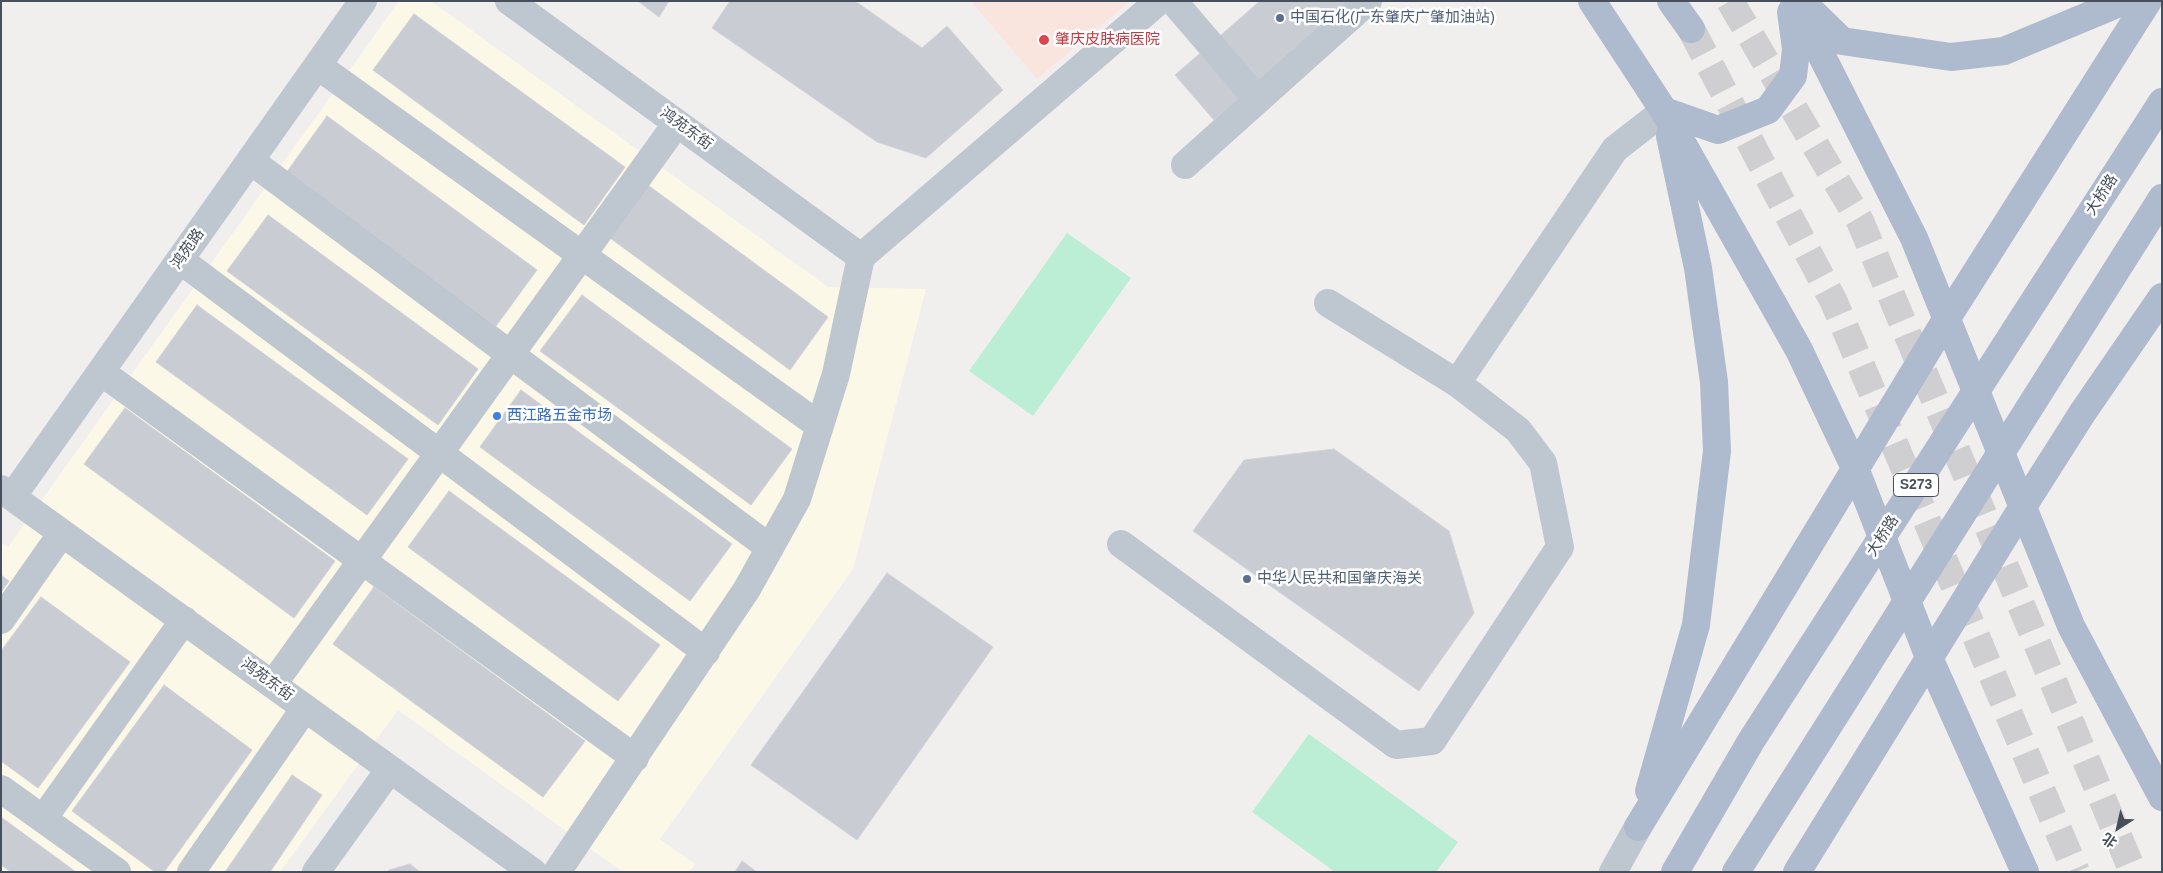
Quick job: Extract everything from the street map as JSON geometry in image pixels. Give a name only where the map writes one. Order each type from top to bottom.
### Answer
[{"type":"main road","points":[[1592,1],[1664,110],[1799,350],[1855,468],[1930,660],[2025,872]]},
{"type":"main road","points":[[1671,1],[1691,30]]},
{"type":"main road","points":[[1664,110],[1718,130],[1768,110],[1793,76],[1796,49],[1790,1]]},
{"type":"main road","points":[[1794,1],[1914,238],[2071,626],[2162,797]]},
{"type":"main road","points":[[1801,1],[1842,41],[1951,57],[2004,51],[2124,1]]},
{"type":"main road","points":[[1638,827],[1947,318],[2148,1]]},
{"type":"main road","points":[[2160,1],[2162,6]]},
{"type":"main road","name":"大桥路","points":[[1674,872],[1756,733],[2162,102]]},
{"type":"main road","points":[[1638,827],[1696,625],[1717,450],[1714,382],[1698,268],[1664,110]]},
{"type":"main road","points":[[1736,872],[2162,198]]},
{"type":"main road","points":[[1797,872],[1930,660],[2022,508],[2083,412],[2162,297]]},
{"type":"street","name":"鸿苑路","points":[[7,493],[101,372],[364,1]]},
{"type":"street","name":"鸿苑东街","points":[[510,1],[862,257]]},
{"type":"street","points":[[557,872],[747,589],[797,499],[836,374],[862,257],[1159,1]]},
{"type":"street","points":[[1173,1],[1258,100]]},
{"type":"street","points":[[1185,164],[1368,1]]},
{"type":"street","points":[[318,66],[820,426]]},
{"type":"street","points":[[1458,383],[1616,148],[1664,110]]},
{"type":"street","points":[[273,684],[677,123]]},
{"type":"street","points":[[251,161],[770,548]]},
{"type":"street","points":[[180,260],[706,652]]},
{"type":"street","points":[[1121,544],[1396,745],[1432,741],[1560,547],[1543,463],[1518,430],[1458,383],[1328,303]]},
{"type":"street","points":[[101,372],[635,758]]},
{"type":"street","name":"鸿苑东街","points":[[7,493],[533,872]]},
{"type":"street","points":[[1,620],[62,533]]},
{"type":"street","points":[[43,819],[184,620]]},
{"type":"street","points":[[191,872],[305,708]]},
{"type":"street","points":[[316,872],[390,769]]},
{"type":"street","points":[[1,789],[117,872]]},
{"type":"street","points":[[1613,872],[1638,827]]},
{"type":"shaded area","name":"西江路五金市场","points":[[399,1],[431,1],[828,287],[926,289],[853,569],[660,839],[695,864],[689,872],[623,872],[398,710],[280,872],[1,872],[1,543],[8,547]]},
{"type":"shaded area","name":"肇庆皮肤病医院","points":[[971,1],[1130,1],[1037,79]]},
{"type":"green space","points":[[1067,233],[1131,278],[1033,416],[969,371]]},
{"type":"green space","points":[[1309,734],[1458,842],[1436,872],[1335,872],[1252,812]]},
{"type":"building","points":[[638,1],[669,1],[659,17]]},
{"type":"building","points":[[730,1],[855,1],[922,48],[947,26],[1003,90],[926,158],[877,142],[712,28]]},
{"type":"building","points":[[1260,1],[1352,1],[1214,120],[1175,75]]},
{"type":"building","points":[[414,14],[625,167],[584,225],[373,70]]},
{"type":"building","points":[[327,116],[537,270],[496,326],[286,173]]},
{"type":"building","points":[[645,183],[828,317],[790,370],[606,235]]},
{"type":"building","points":[[268,215],[478,369],[438,425],[227,271]]},
{"type":"building","points":[[582,295],[792,449],[751,505],[540,351]]},
{"type":"building","points":[[197,305],[408,459],[367,515],[156,362]]},
{"type":"building","points":[[521,390],[732,544],[690,601],[480,447]]},
{"type":"building","points":[[125,408],[335,561],[294,618],[84,464]]},
{"type":"building","points":[[1334,449],[1449,531],[1474,613],[1419,691],[1193,531],[1244,460]]},
{"type":"building","points":[[449,491],[660,645],[618,701],[408,547]]},
{"type":"building","points":[[887,573],[993,647],[857,840],[751,765]]},
{"type":"building","points":[[1,575],[9,581],[1,592]]},
{"type":"building","points":[[374,587],[585,741],[543,797],[333,644]]},
{"type":"building","points":[[41,597],[130,662],[38,788],[1,761],[1,651]]},
{"type":"building","points":[[164,685],[252,750],[164,872],[155,872],[72,811]]},
{"type":"building","points":[[292,775],[322,795],[270,872],[225,872]]},
{"type":"building","points":[[1,817],[76,872],[11,872],[1,865]]},
{"type":"building","points":[[742,861],[757,872],[735,872]]},
{"type":"building","points":[[410,864],[420,872],[388,872],[389,870]]},
{"type":"tunnel","points":[[1730,1],[1860,221],[2133,872]]},
{"type":"tunnel","points":[[1691,29],[1834,302],[2076,872]]},
{"type":"place","name":"中国石化(广东肇庆广肇加油站)","points":[[1280,18]]},
{"type":"place","name":"肇庆皮肤病医院","points":[[1044,40]]},
{"type":"place","name":"西江路五金市场","points":[[497,416]]},
{"type":"place","name":"中华人民共和国肇庆海关","points":[[1247,579]]}]
